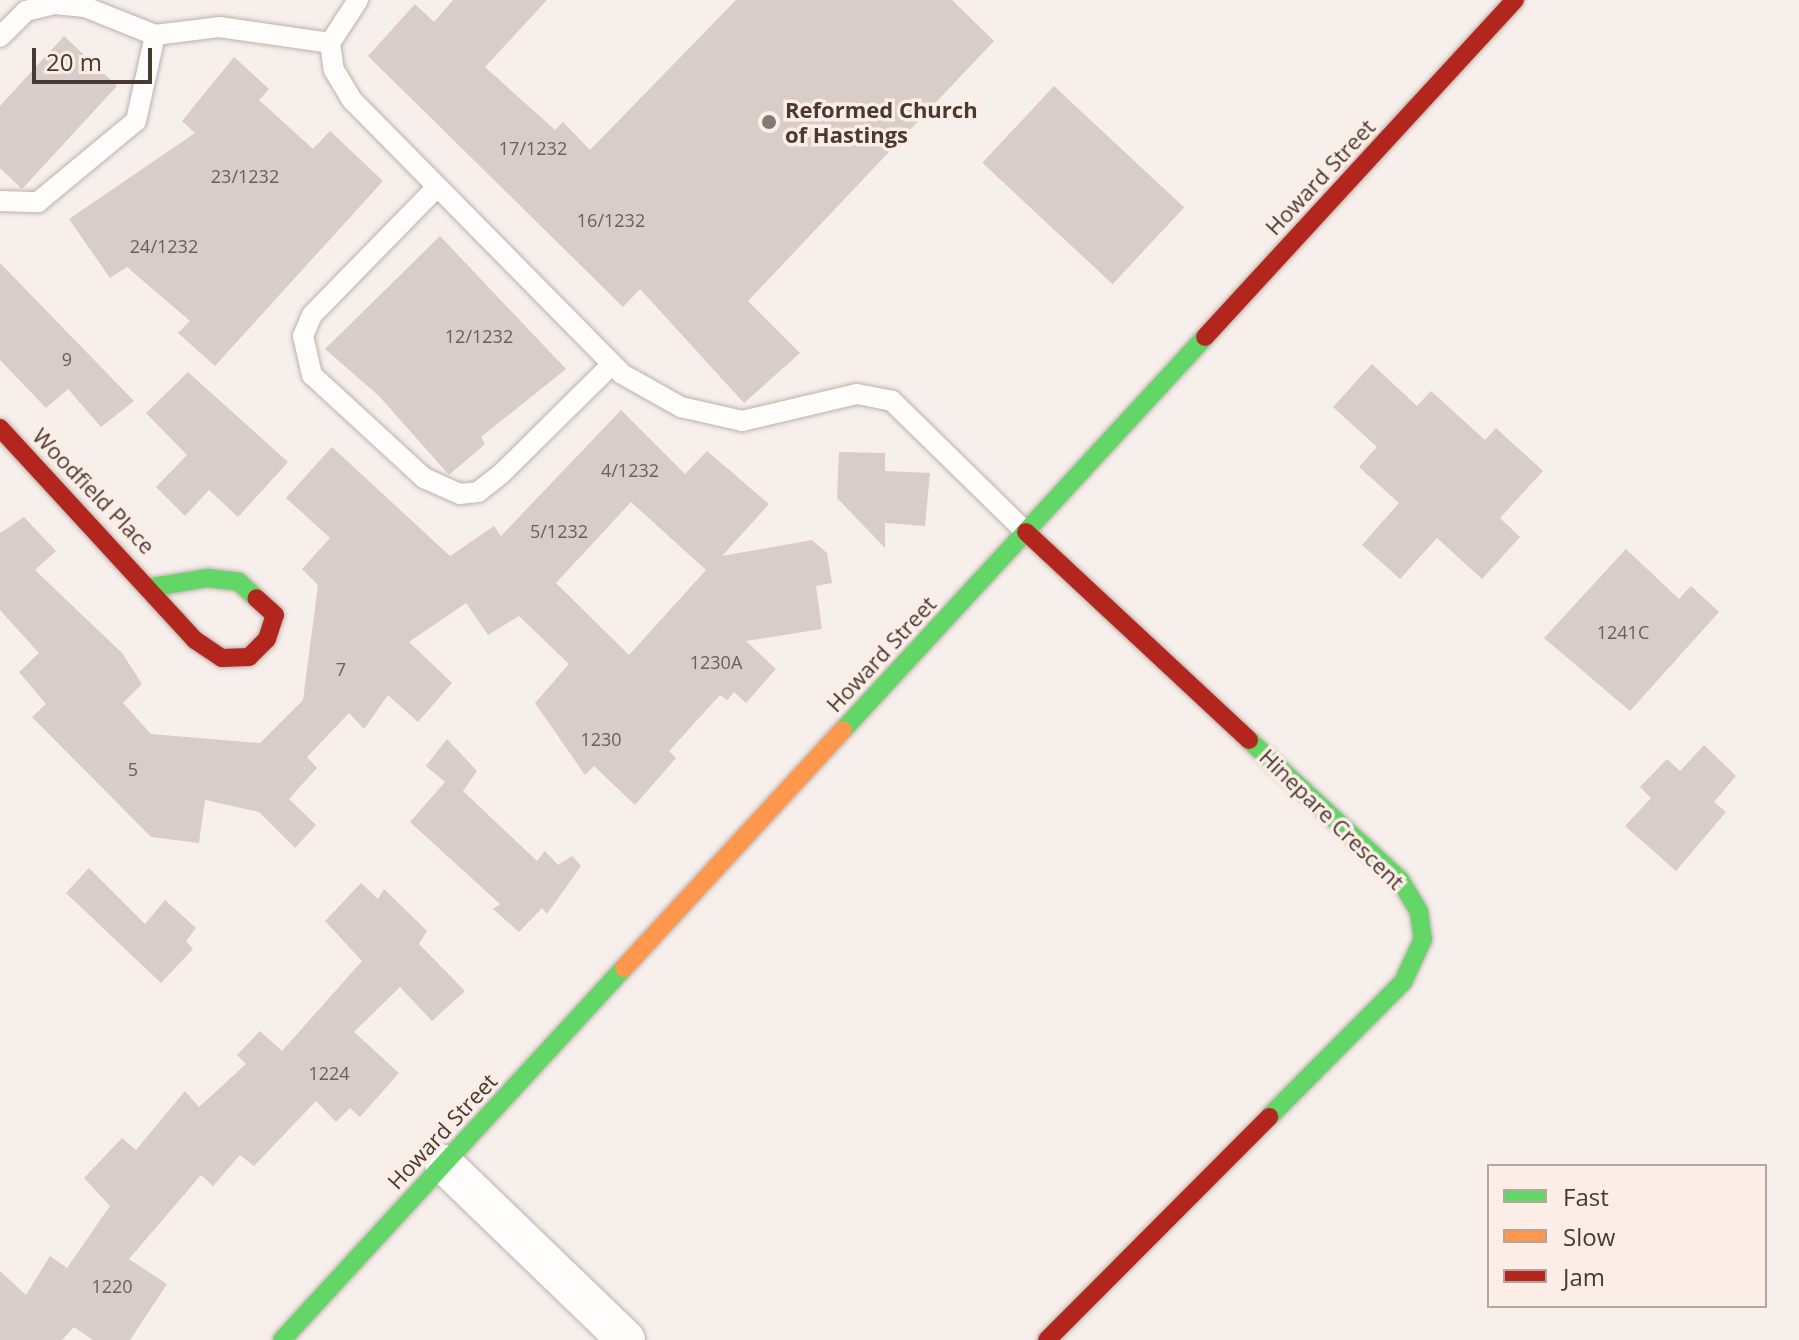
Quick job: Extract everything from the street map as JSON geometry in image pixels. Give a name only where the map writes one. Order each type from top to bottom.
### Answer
[{"type":"street","name":"Howard Street","points":[[282,1340],[1515,0]]},
{"type":"street","name":"Woodfield Place","points":[[0,428],[153,587],[195,640],[222,658],[249,657],[267,639],[275,615],[239,582],[208,578],[153,587]]},
{"type":"street","name":"Hinepare Crescent","points":[[1026,532],[1400,880],[1419,912],[1423,939],[1403,982],[1047,1340]]},
{"type":"street","points":[[444,1164],[626,1340]]},
{"type":"lane","points":[[358,0],[330,43],[334,70],[352,100],[612,364],[681,407],[742,421],[857,394],[892,401],[1026,532]]},
{"type":"lane","points":[[0,37],[26,11],[55,4],[85,7],[155,35],[219,27],[330,43]]},
{"type":"lane","points":[[0,201],[38,202],[136,121],[155,35]]},
{"type":"lane","points":[[437,187],[312,315],[303,336],[312,375],[424,478],[460,494],[478,492],[501,474],[612,364]]},
{"type":"building","points":[[453,0],[547,0],[485,67],[555,130],[563,122],[590,150],[736,0],[952,0],[994,41],[748,301],[800,353],[744,403],[640,289],[623,307],[368,56],[415,4],[434,22]]},
{"type":"building","points":[[64,36],[117,86],[22,189],[0,168],[0,106]]},
{"type":"building","points":[[234,57],[269,89],[259,100],[313,149],[330,131],[383,181],[215,366],[178,333],[190,321],[127,267],[110,278],[69,219],[195,133],[182,121]]},
{"type":"building","points":[[1054,86],[1184,207],[1113,284],[982,163]]},
{"type":"building","points":[[440,236],[566,369],[481,437],[485,444],[449,475],[379,396],[325,349]]},
{"type":"building","points":[[0,263],[134,401],[101,427],[68,389],[46,408],[0,360]]},
{"type":"building","points":[[1372,364],[1417,406],[1431,391],[1485,440],[1496,428],[1543,471],[1500,518],[1520,537],[1482,579],[1437,538],[1400,579],[1362,545],[1399,503],[1359,467],[1377,447],[1333,407]]},
{"type":"building","points":[[188,372],[288,462],[238,517],[209,490],[185,516],[156,487],[187,455],[146,413]]},
{"type":"building","points":[[621,410],[685,474],[707,451],[769,504],[722,556],[812,540],[827,553],[832,583],[816,586],[822,629],[746,641],[776,669],[746,703],[734,692],[727,700],[720,695],[669,751],[676,758],[635,805],[594,766],[585,775],[535,703],[569,664],[519,616],[488,635],[466,603],[409,642],[452,683],[418,722],[388,695],[364,729],[349,713],[307,757],[317,768],[289,799],[316,825],[295,848],[259,812],[205,800],[199,843],[151,837],[32,717],[46,704],[19,672],[39,653],[0,610],[0,533],[24,517],[56,551],[35,570],[122,653],[142,684],[123,703],[151,734],[260,743],[303,700],[318,585],[302,569],[330,538],[286,498],[332,447],[450,556],[494,526],[501,536]],"holes":[[[631,502],[706,570],[629,655],[556,583]]]},
{"type":"building","points":[[839,452],[885,453],[885,471],[930,473],[925,526],[885,523],[885,548],[837,498]]},
{"type":"building","points":[[1626,549],[1679,599],[1691,586],[1719,612],[1630,711],[1544,638]]},
{"type":"building","points":[[447,739],[477,771],[463,791],[537,861],[545,851],[558,865],[572,856],[581,866],[547,914],[542,908],[519,932],[493,909],[500,904],[410,822],[445,782],[426,766]]},
{"type":"building","points":[[1704,745],[1736,776],[1714,802],[1726,812],[1676,871],[1625,826],[1651,798],[1640,787],[1667,759],[1680,771]]},
{"type":"building","points":[[89,868],[145,924],[165,900],[196,928],[186,941],[193,949],[161,983],[66,893]]},
{"type":"building","points":[[361,883],[378,899],[384,889],[427,931],[419,944],[465,991],[432,1021],[400,987],[354,1032],[399,1073],[360,1117],[350,1108],[336,1122],[316,1101],[254,1166],[240,1155],[213,1186],[201,1175],[129,1259],[167,1284],[130,1340],[93,1340],[74,1327],[62,1340],[0,1340],[0,1271],[26,1295],[50,1256],[67,1268],[110,1206],[84,1178],[122,1138],[136,1150],[185,1091],[199,1107],[246,1064],[237,1055],[260,1031],[282,1051],[362,961],[325,921]]},
{"type":"traffic: fast","points":[[843,730],[1205,337]]},
{"type":"traffic: fast","points":[[153,587],[208,578],[239,582],[256,598]]},
{"type":"traffic: fast","points":[[1249,740],[1400,880],[1419,912],[1423,939],[1403,982],[1269,1117]]},
{"type":"traffic: fast","points":[[282,1340],[624,968]]},
{"type":"traffic: slow","points":[[624,968],[843,730]]},
{"type":"traffic: jam","points":[[1205,337],[1515,0]]},
{"type":"traffic: jam","points":[[0,428],[195,640],[222,658],[249,657],[267,639],[275,615],[256,598]]},
{"type":"traffic: jam","points":[[1026,532],[1249,740]]},
{"type":"traffic: jam","points":[[1047,1340],[1269,1117]]},
{"type":"place","name":"Reformed Church of Hastings","points":[[769,122]]}]
